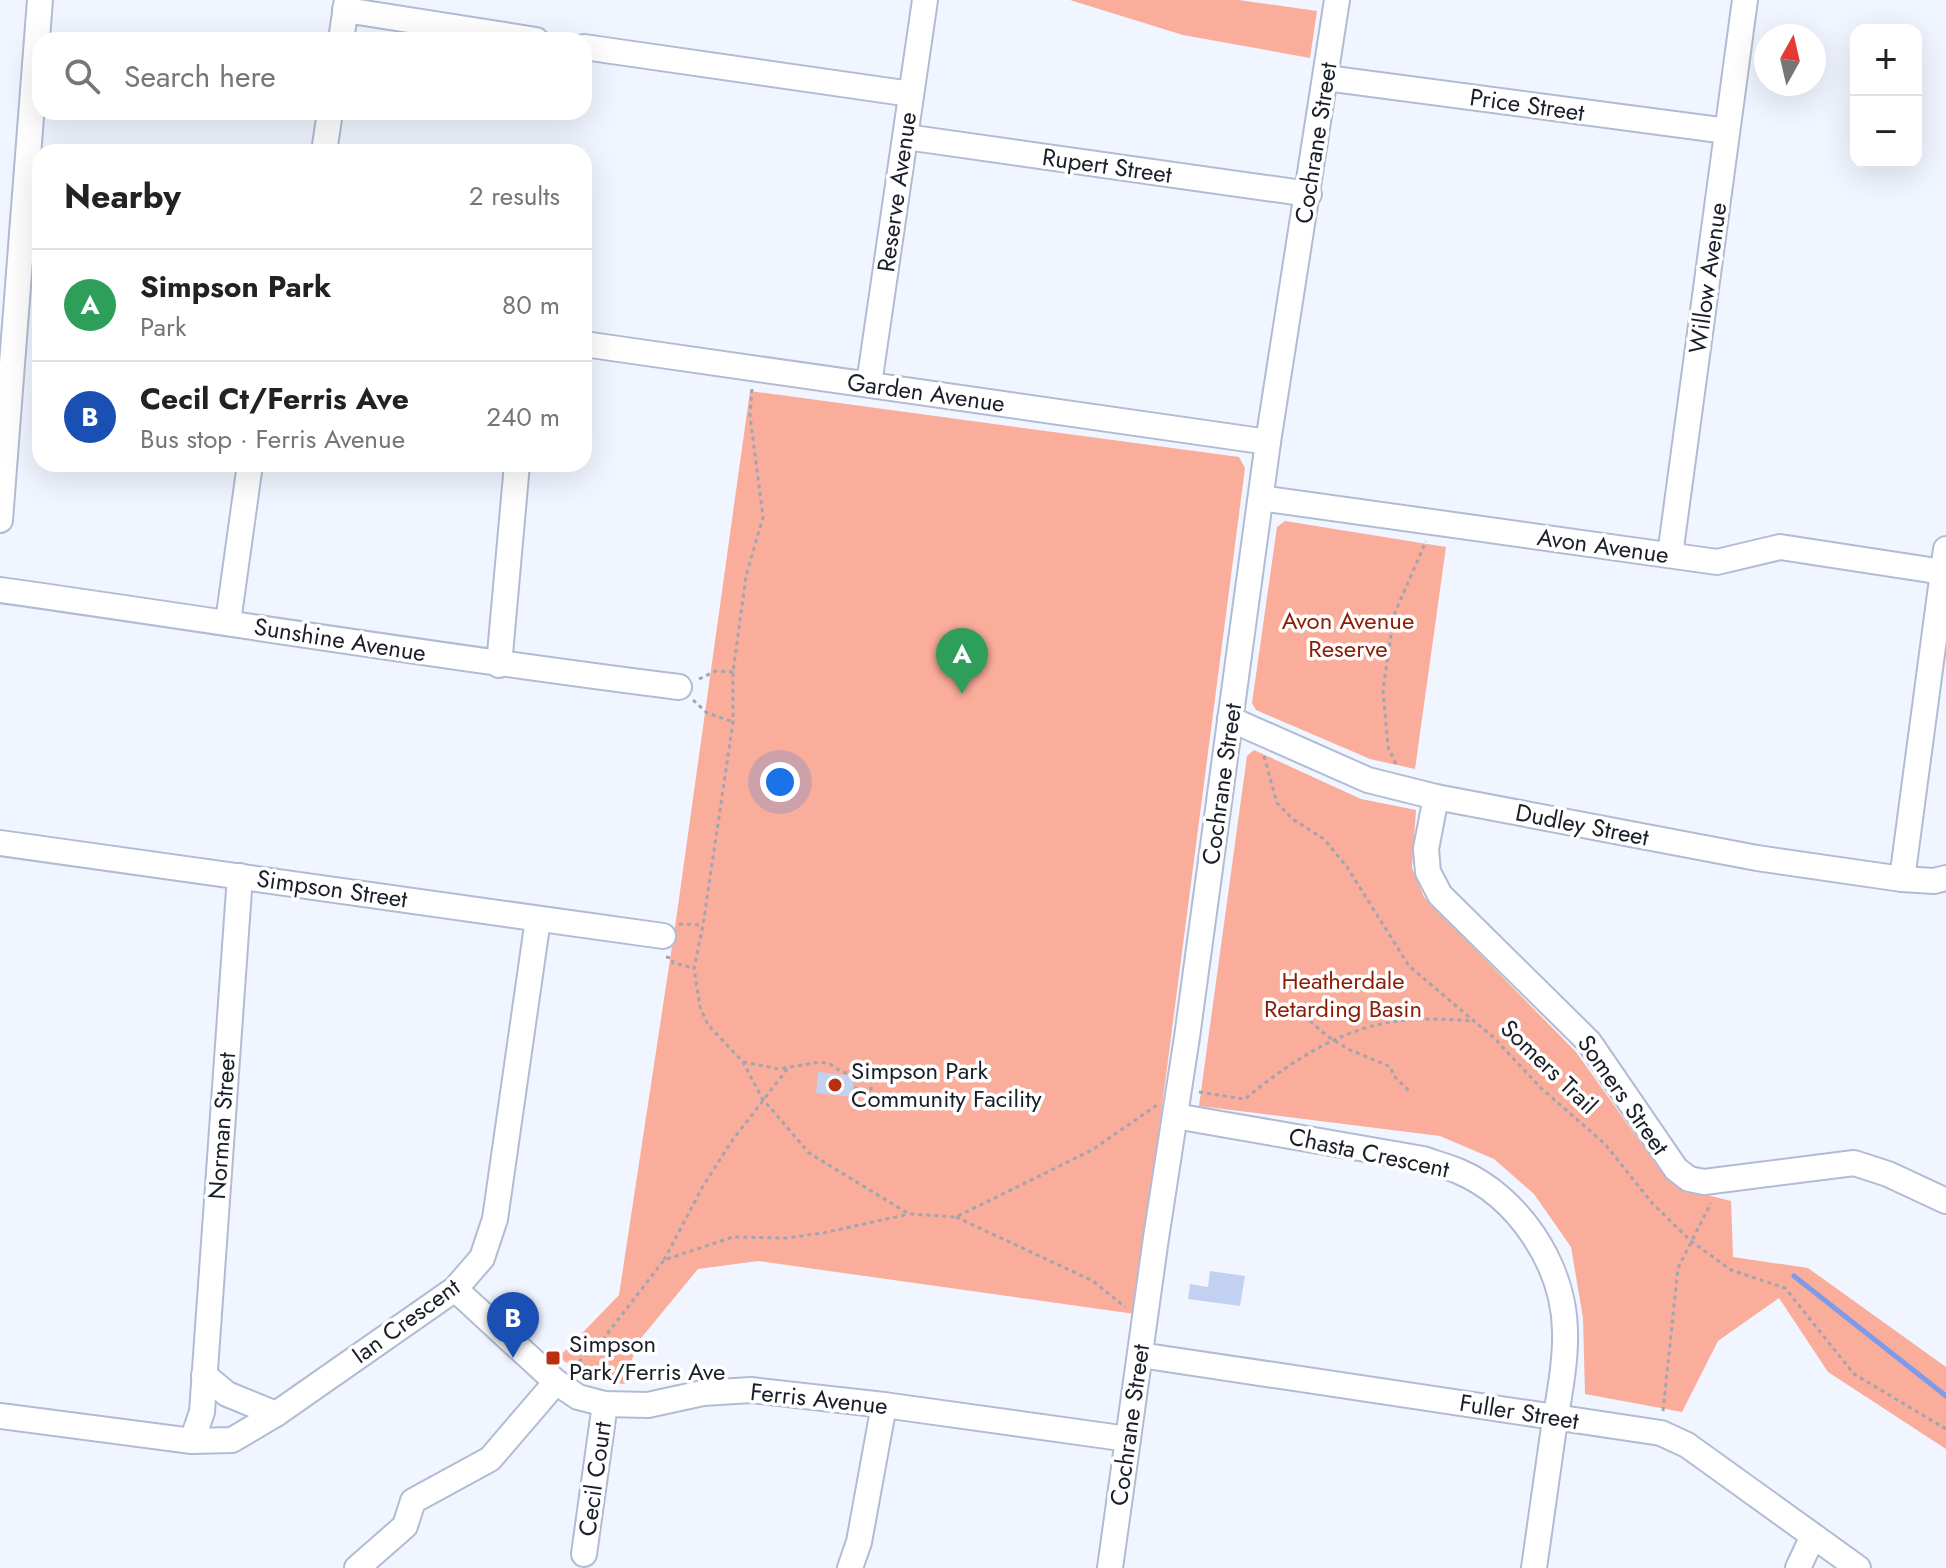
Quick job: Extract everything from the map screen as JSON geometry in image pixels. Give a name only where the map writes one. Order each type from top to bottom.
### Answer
[{"type":"street","points":[[39,32],[40,0]]},
{"type":"street","name":"Reserve Avenue","points":[[869,384],[925,0]]},
{"type":"street","name":"Cochrane Street","points":[[1110,1568],[1268,442],[1337,0]]},
{"type":"street","name":"Willow Avenue","points":[[1670,555],[1745,0]]},
{"type":"street","points":[[342,32],[346,5],[493,32]]},
{"type":"street","points":[[592,48],[911,94]]},
{"type":"street","name":"Price Street","points":[[1326,78],[1727,131]]},
{"type":"street","points":[[35,144],[36,120]]},
{"type":"street","points":[[325,144],[329,120]]},
{"type":"street","name":"Rupert Street","points":[[906,137],[1309,194]]},
{"type":"street","points":[[0,520],[30,267],[32,214]]},
{"type":"street","name":"Garden Avenue","points":[[592,345],[1268,442]]},
{"type":"street","points":[[228,622],[249,472]]},
{"type":"street","points":[[499,665],[516,472]]},
{"type":"street","name":"Avon Avenue","points":[[1261,498],[1717,562],[1780,547],[1944,560]]},
{"type":"street","points":[[1902,879],[1944,560]]},
{"type":"street","name":"Sunshine Avenue","points":[[0,590],[499,665],[679,687]]},
{"type":"street","name":"Dudley Street","points":[[1230,719],[1368,780],[1436,797],[1757,858],[1902,879],[1934,881],[1946,878]]},
{"type":"street","name":"Somers Street","points":[[1436,797],[1426,849],[1428,872],[1440,895],[1589,1042],[1676,1169],[1689,1179],[1721,1182],[1854,1163],[1888,1174],[1946,1201]]},
{"type":"street","name":"Simpson Street","points":[[0,843],[663,936]]},
{"type":"street","name":"Norman Street","points":[[192,1441],[202,1412],[240,876]]},
{"type":"street","name":"Ian Crescent","points":[[0,1416],[192,1441],[232,1440],[276,1414],[455,1289],[482,1258],[495,1219],[538,919]]},
{"type":"street","name":"Chasta Crescent","points":[[1175,1116],[1423,1159],[1460,1171],[1494,1192],[1525,1223],[1547,1258],[1561,1295],[1565,1331],[1534,1568]]},
{"type":"street","name":"Ferris Avenue","points":[[455,1289],[556,1382],[578,1397],[605,1404],[648,1405],[703,1393],[751,1390],[1128,1439]]},
{"type":"street","name":"Fuller Street","points":[[1140,1355],[1661,1433],[1687,1445],[1858,1568]]},
{"type":"street","points":[[204,1375],[227,1394],[276,1414]]},
{"type":"street","points":[[357,1568],[405,1526],[413,1501],[490,1459],[556,1382]]},
{"type":"street","name":"Cecil Court","points":[[584,1554],[605,1404]]},
{"type":"street","points":[[850,1568],[859,1542],[884,1405]]},
{"type":"street","points":[[1798,1568],[1813,1536]]},
{"type":"path","points":[[753,368],[750,416],[763,517],[746,576],[733,672],[733,722],[694,968],[700,1007],[708,1025],[743,1062],[762,1098],[809,1153],[909,1214]]},
{"type":"path","points":[[1407,790],[1388,747],[1383,690],[1394,615],[1434,521]]},
{"type":"path","points":[[733,672],[716,671],[679,687],[707,713],[733,722]]},
{"type":"path","points":[[1276,758],[1263,753],[1277,803],[1285,814],[1324,839],[1347,867],[1409,966],[1473,1021]]},
{"type":"path","points":[[1292,1005],[1335,1041],[1391,1067],[1393,1075],[1409,1091]]},
{"type":"path","name":"Somers Trail","points":[[1179,1089],[1245,1099],[1284,1066],[1353,1032],[1392,1022],[1473,1021],[1494,1038],[1541,1088],[1605,1144],[1652,1203],[1691,1241],[1731,1270],[1785,1288],[1854,1374],[1946,1429]]},
{"type":"path","points":[[743,1062],[788,1068],[820,1062],[860,1076],[867,1073],[871,1075],[871,1093],[893,1098]]},
{"type":"path","points":[[556,1382],[604,1338],[664,1260],[702,1188],[762,1098],[771,1093],[788,1068]]},
{"type":"path","points":[[857,1097],[854,1094],[860,1076]]},
{"type":"path","points":[[956,1217],[1092,1150],[1179,1089]]},
{"type":"path","points":[[1661,1433],[1678,1268],[1721,1182]]},
{"type":"path","points":[[664,1260],[733,1237],[786,1238],[909,1214],[956,1217],[1093,1281],[1135,1314],[1145,1316]]},
{"type":"green space","points":[[1070,0],[1239,0],[1317,11],[1310,58],[1183,35]]},
{"type":"green space","points":[[750,391],[1239,457],[1245,468],[1135,1314],[758,1261],[698,1269],[637,1343],[625,1384],[615,1383],[590,1376],[559,1357],[619,1295],[676,920]]},
{"type":"green space","name":"Avon Avenue Reserve","points":[[1285,521],[1446,547],[1415,769],[1370,759],[1256,710],[1252,703],[1277,527]]},
{"type":"green space","name":"Heatherdale Retarding Basin","points":[[1254,750],[1361,799],[1416,810],[1412,868],[1424,897],[1576,1052],[1667,1179],[1687,1190],[1731,1201],[1733,1257],[1808,1268],[1946,1367],[1946,1449],[1828,1372],[1779,1298],[1718,1341],[1682,1412],[1585,1394],[1583,1318],[1571,1247],[1534,1194],[1494,1159],[1440,1136],[1199,1106],[1247,756]]},
{"type":"building","name":"Simpson Park Community Facility","points":[[818,1072],[854,1076],[852,1097],[816,1093]]},
{"type":"building","points":[[1210,1271],[1245,1276],[1240,1306],[1188,1299],[1190,1284],[1208,1287]]},
{"type":"waterway","points":[[1794,1276],[1946,1396]]},
{"type":"place","name":"Simpson Park","points":[[962,694]]},
{"type":"place","name":"Simpson Park Community Facility","points":[[835,1085]]},
{"type":"place","name":"Cecil Ct/Ferris Ave","points":[[513,1358]]},
{"type":"place","name":"Simpson Park/Ferris Ave","points":[[553,1358]]}]
